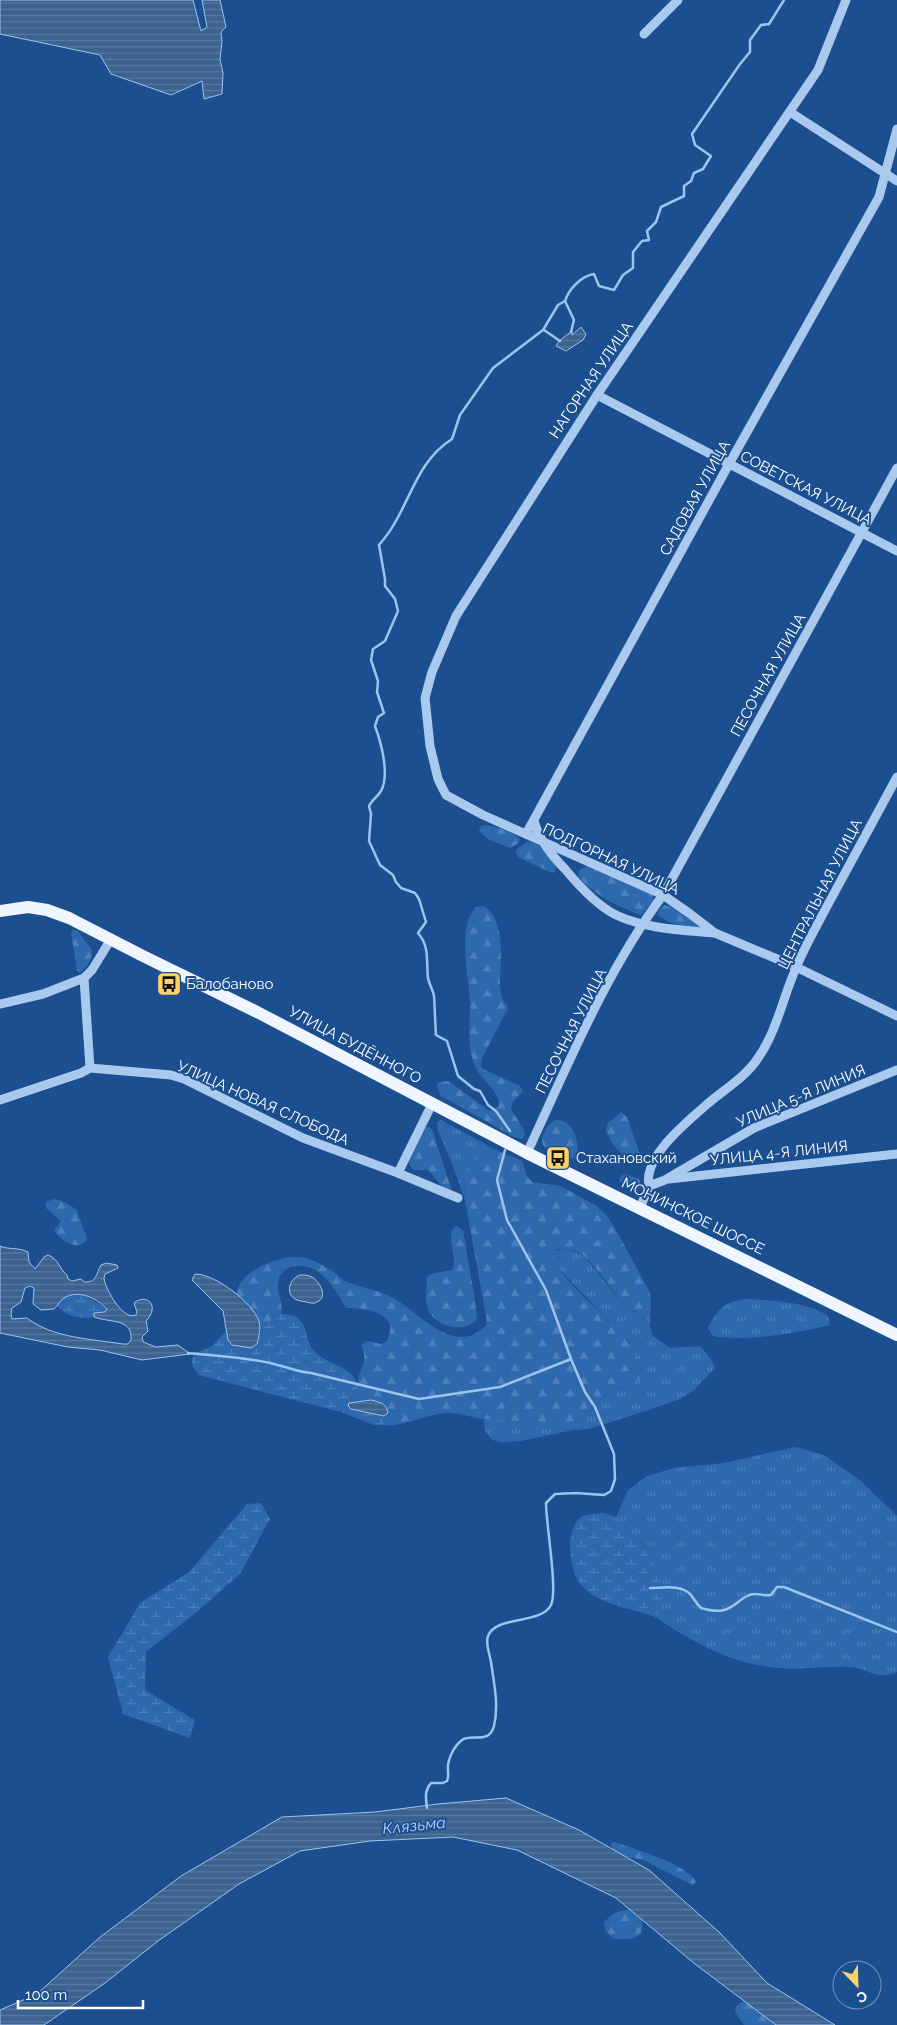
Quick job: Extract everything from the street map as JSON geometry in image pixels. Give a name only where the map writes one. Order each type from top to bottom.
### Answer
[{"type":"main road","name":"УЛИЦА БУДЁННОГО","points":[[0,912],[28,908],[47,910],[69,918],[257,1012],[427,1102]]},
{"type":"main road","name":"МОНИНСКОЕ ШОССЕ","points":[[427,1102],[897,1335]]},
{"type":"street","points":[[644,34],[678,0]]},
{"type":"street","name":"НАГОРНАЯ УЛИЦА","points":[[446,795],[438,779],[430,746],[425,698],[432,672],[456,616],[597,395],[818,70],[846,0]]},
{"type":"street","points":[[790,112],[897,181]]},
{"type":"street","name":"САДОВАЯ УЛИЦА","points":[[526,834],[879,197],[897,129]]},
{"type":"street","name":"СОВЕТСКАЯ УЛИЦА","points":[[597,395],[897,551]]},
{"type":"street","name":"ПЕСОЧНАЯ УЛИЦА","points":[[527,1153],[580,1038],[642,924],[663,895],[897,468]]},
{"type":"street","name":"ЦЕНТРАЛЬНАЯ УЛИЦА","points":[[640,1208],[649,1186],[651,1164],[662,1148],[722,1090],[747,1072],[759,1057],[770,1037],[796,967],[897,777]]},
{"type":"street","name":"ПОДГОРНАЯ УЛИЦА","points":[[446,795],[483,815],[543,840],[663,895],[690,912],[715,933],[796,967],[897,1016]]},
{"type":"street","points":[[534,821],[556,860],[597,902],[615,914],[642,924],[715,933]]},
{"type":"street","points":[[0,1004],[43,994],[84,978],[92,970],[111,939]]},
{"type":"street","points":[[84,978],[90,1068]]},
{"type":"street","name":"УЛИЦА НОВАЯ СЛОБОДА","points":[[0,1100],[81,1074],[90,1068],[170,1075],[184,1079],[303,1138],[398,1173],[458,1198]]},
{"type":"street","name":"УЛИЦА 5-Я ЛИНИЯ","points":[[665,1180],[754,1128],[897,1070]]},
{"type":"street","points":[[398,1173],[427,1102]]},
{"type":"street","name":"УЛИЦА 4-Я ЛИНИЯ","points":[[665,1180],[897,1154]]},
{"type":"street","points":[[649,1186],[665,1180]]},
{"type":"green space","points":[[486,825],[512,834],[520,839],[519,843],[510,848],[488,839],[479,831],[481,826]]},
{"type":"green space","points":[[527,842],[537,844],[544,850],[556,867],[555,872],[552,873],[518,857],[516,852],[518,848]]},
{"type":"green space","points":[[588,866],[652,893],[654,900],[641,915],[625,909],[589,888],[578,875],[579,870]]},
{"type":"green space","points":[[664,905],[680,911],[703,930],[671,923],[658,916],[658,911]]},
{"type":"green space","points":[[484,906],[491,913],[499,932],[501,943],[500,987],[502,998],[508,1008],[482,1058],[481,1066],[483,1069],[520,1086],[523,1091],[513,1102],[511,1109],[524,1130],[525,1136],[522,1139],[514,1137],[441,1096],[437,1087],[438,1082],[448,1081],[490,1111],[499,1106],[493,1089],[480,1075],[474,1064],[470,1042],[470,1003],[465,953],[466,927],[476,907]]},
{"type":"green space","points":[[73,930],[77,930],[92,950],[88,963],[79,973],[71,933]]},
{"type":"green space","points":[[621,1112],[627,1117],[640,1154],[637,1160],[622,1154],[614,1145],[606,1130],[608,1123]]},
{"type":"green space","points":[[441,1120],[496,1150],[490,1149],[464,1180],[465,1200],[438,1131],[437,1122]]},
{"type":"green space","points":[[556,1120],[567,1124],[575,1133],[578,1146],[576,1158],[556,1155],[545,1148],[542,1137],[549,1124]]},
{"type":"green space","points":[[426,1127],[430,1127],[433,1132],[452,1191],[446,1191],[428,1170],[414,1170],[410,1166],[409,1161]]},
{"type":"green space","points":[[484,1149],[496,1150],[522,1161],[527,1176],[532,1182],[561,1186],[604,1212],[615,1228],[650,1293],[651,1303],[637,1312],[629,1311],[584,1256],[569,1249],[557,1249],[554,1251],[553,1259],[560,1271],[584,1297],[617,1327],[634,1349],[642,1368],[641,1376],[636,1383],[610,1390],[578,1421],[567,1424],[486,1419],[448,1413],[432,1415],[401,1424],[384,1425],[386,1421],[384,1416],[388,1414],[356,1401],[349,1403],[358,1388],[359,1376],[364,1363],[364,1352],[361,1345],[367,1341],[381,1344],[387,1341],[390,1325],[387,1320],[371,1310],[346,1308],[332,1286],[320,1273],[305,1266],[296,1266],[285,1270],[278,1281],[281,1314],[273,1317],[260,1332],[259,1321],[236,1294],[238,1288],[246,1276],[264,1265],[282,1258],[307,1258],[323,1265],[345,1281],[395,1299],[439,1330],[463,1337],[475,1334],[487,1324],[465,1200],[464,1180],[473,1161]]},
{"type":"green space","points":[[627,1174],[639,1179],[642,1187],[637,1190],[623,1187],[619,1179],[622,1175]]},
{"type":"green space","points":[[54,1199],[76,1209],[87,1238],[84,1243],[80,1245],[70,1244],[60,1238],[54,1230],[61,1221],[46,1208],[46,1202]]},
{"type":"green space","points":[[456,1226],[463,1230],[477,1320],[464,1327],[450,1326],[437,1320],[428,1309],[426,1298],[427,1277],[453,1269],[454,1258],[451,1235]]},
{"type":"green space","points":[[566,1248],[583,1255],[629,1311],[637,1312],[651,1303],[650,1327],[653,1336],[670,1348],[700,1346],[711,1359],[715,1368],[694,1390],[680,1399],[652,1409],[589,1429],[573,1430],[521,1441],[502,1442],[492,1440],[485,1431],[484,1419],[578,1421],[610,1390],[626,1386],[641,1376],[642,1368],[629,1341],[555,1265],[552,1256],[554,1251]]},
{"type":"green space","points":[[83,1294],[107,1309],[105,1312],[94,1313],[94,1317],[83,1318],[70,1315],[57,1306],[65,1297]]},
{"type":"green space","points":[[746,1299],[778,1301],[810,1307],[828,1316],[830,1325],[788,1334],[741,1338],[713,1336],[708,1328],[715,1315],[727,1304]]},
{"type":"green space","points":[[281,1314],[298,1318],[302,1322],[308,1341],[316,1353],[352,1375],[358,1388],[348,1407],[384,1416],[386,1421],[384,1425],[374,1425],[344,1413],[199,1375],[195,1370],[192,1365],[194,1354],[212,1346],[226,1331],[229,1340],[235,1344],[252,1348],[257,1344],[260,1334],[268,1322]]},
{"type":"green space","points":[[795,1447],[824,1455],[861,1481],[897,1516],[897,1672],[877,1675],[849,1667],[780,1668],[744,1662],[698,1643],[653,1616],[659,1614],[647,1549],[616,1517],[628,1490],[647,1476],[674,1468],[724,1463]]},
{"type":"green space","points":[[261,1503],[270,1519],[240,1574],[198,1611],[146,1652],[145,1690],[195,1720],[190,1738],[123,1714],[108,1657],[140,1603],[189,1572],[247,1504]]},
{"type":"green space","points":[[604,1513],[616,1517],[647,1549],[662,1578],[664,1599],[659,1614],[653,1616],[604,1601],[587,1591],[576,1578],[570,1551],[570,1542],[575,1525],[584,1516]]},
{"type":"green space","points":[[614,1842],[672,1863],[683,1869],[696,1882],[693,1885],[643,1860],[624,1856],[612,1849],[611,1843]]},
{"type":"green space","points":[[628,1909],[642,1920],[641,1932],[635,1938],[613,1939],[605,1930],[604,1922],[614,1913]]},
{"type":"green space","points":[[744,2001],[776,2025],[744,2025],[735,2012],[736,2006]]},
{"type":"water","points":[[0,0],[193,0],[201,31],[207,27],[202,0],[220,0],[226,27],[221,32],[222,94],[204,99],[202,81],[171,95],[111,74],[100,55],[0,34]]},
{"type":"water","points":[[581,327],[586,334],[583,340],[566,351],[556,346],[559,341],[572,331],[572,335]]},
{"type":"water","points":[[0,1246],[28,1252],[29,1262],[35,1269],[44,1257],[48,1255],[57,1262],[68,1279],[72,1281],[81,1279],[84,1282],[91,1281],[101,1265],[106,1263],[117,1265],[118,1268],[105,1274],[104,1278],[111,1296],[120,1309],[131,1316],[136,1315],[134,1303],[139,1300],[147,1300],[152,1306],[146,1321],[148,1331],[142,1337],[143,1342],[156,1347],[178,1345],[190,1354],[142,1360],[100,1350],[68,1347],[0,1333]],"holes":[[[30,1286],[34,1288],[33,1304],[41,1310],[54,1309],[63,1299],[70,1295],[76,1294],[93,1298],[107,1309],[105,1312],[94,1313],[94,1317],[119,1322],[124,1325],[131,1333],[131,1340],[128,1344],[123,1344],[73,1337],[48,1330],[27,1318],[12,1319],[12,1308],[21,1302],[25,1288]]]},
{"type":"water","points":[[195,1274],[203,1275],[222,1284],[232,1290],[249,1306],[259,1321],[260,1330],[257,1344],[251,1348],[232,1345],[228,1340],[223,1311],[192,1280]]},
{"type":"water","points":[[300,1275],[311,1276],[315,1279],[322,1289],[321,1300],[316,1303],[310,1303],[297,1300],[292,1296],[289,1289],[290,1286],[294,1279]]},
{"type":"water","points":[[371,1400],[386,1407],[388,1413],[384,1416],[351,1409],[348,1406],[349,1403]]},
{"type":"water","name":"Клязьма","points":[[506,1798],[579,1830],[649,1870],[720,1933],[767,1983],[835,2025],[776,2025],[695,1964],[616,1898],[517,1850],[453,1837],[370,1841],[300,1851],[239,1884],[158,1941],[105,1983],[44,2025],[0,2025],[0,2010],[37,1994],[99,1938],[181,1876],[282,1817],[375,1812]]},
{"type":"waterway","points":[[510,1131],[496,1111],[488,1105],[480,1091],[474,1089],[458,1076],[447,1041],[436,1035],[434,996],[428,978],[427,954],[422,938],[418,933],[426,922],[419,899],[415,893],[401,888],[393,875],[380,865],[369,841],[371,814],[369,806],[381,791],[385,776],[382,749],[375,726],[378,717],[384,713],[377,692],[378,681],[371,660],[373,649],[385,641],[398,611],[395,599],[385,586],[379,545],[393,526],[424,468],[441,447],[452,439],[460,415],[493,368],[543,330],[558,305],[565,301],[580,280],[594,274],[599,286],[614,290],[623,275],[633,268],[633,252],[642,241],[649,240],[647,231],[656,222],[661,207],[684,196],[684,186],[691,181],[694,173],[703,169],[711,156],[695,145],[692,134],[750,52],[750,40],[761,25],[769,24],[784,0]]},
{"type":"waterway","points":[[565,301],[574,320],[571,332]]},
{"type":"waterway","points":[[544,330],[560,341]]},
{"type":"waterway","name":"Клязьма","points":[[427,1808],[427,1789],[431,1783],[447,1781],[449,1762],[456,1746],[466,1738],[484,1737],[492,1732],[496,1711],[496,1694],[487,1645],[488,1636],[493,1629],[500,1625],[538,1615],[546,1611],[551,1605],[553,1586],[546,1503],[555,1494],[604,1495],[611,1491],[615,1479],[614,1454],[595,1407],[585,1392],[571,1359],[546,1290],[507,1220],[497,1180],[505,1150]]},
{"type":"waterway","points":[[188,1353],[231,1357],[279,1365],[297,1371],[419,1399],[500,1387],[571,1359]]},
{"type":"waterway","points":[[650,1588],[672,1587],[682,1589],[691,1595],[701,1608],[718,1611],[728,1609],[752,1594],[771,1595],[777,1587],[784,1587],[897,1632]]},
{"type":"place","name":"Балобаново","points":[[169,984]]},
{"type":"place","name":"Стахановский","points":[[558,1158]]}]
